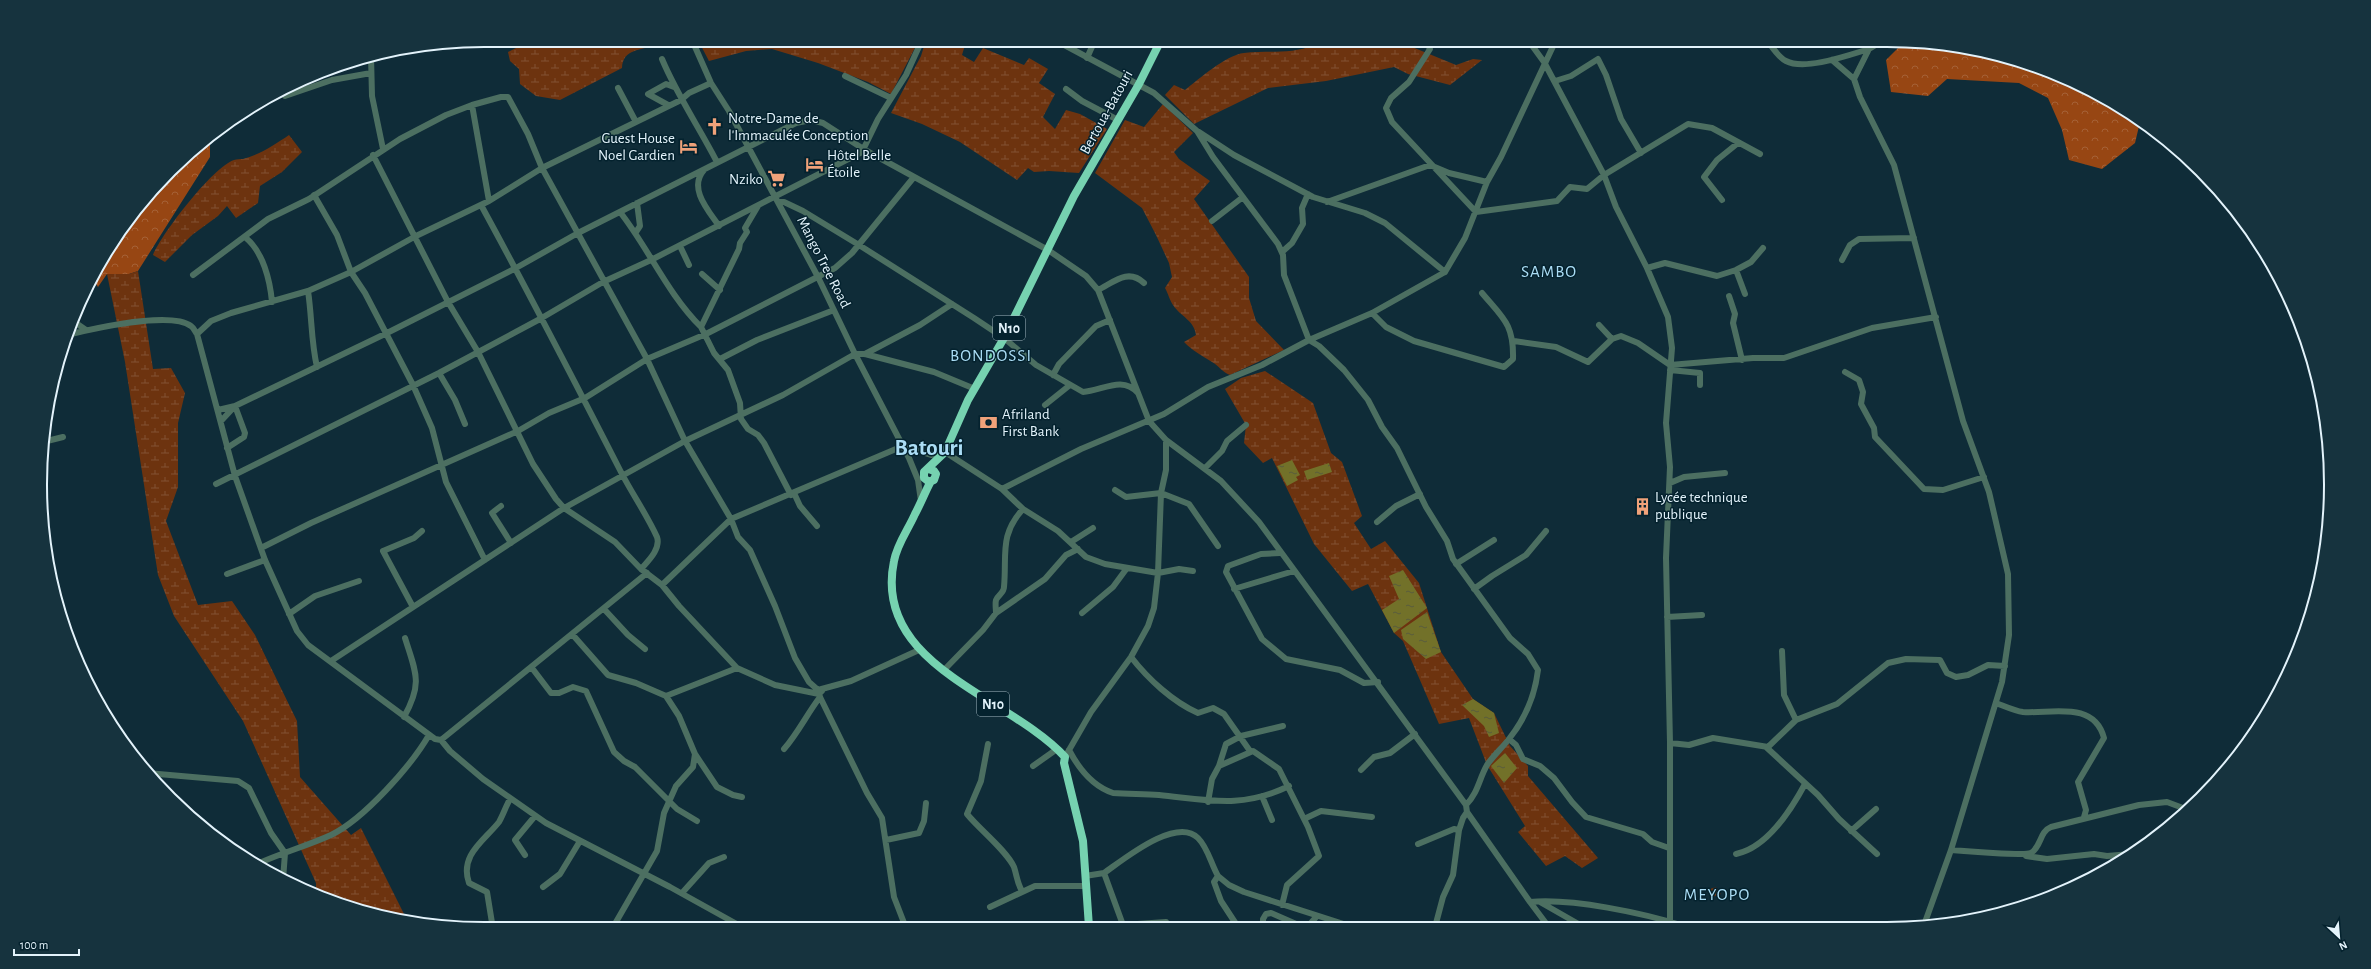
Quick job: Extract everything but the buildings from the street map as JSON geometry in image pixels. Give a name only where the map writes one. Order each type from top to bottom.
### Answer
[{"type":"highway","name":"Bertoua-Batouri","points":[[1048,250],[1074,196],[1139,84],[1158,47]]},
{"type":"highway","name":"N10","points":[[1048,250],[1004,338],[975,388],[943,455],[932,470],[924,472],[928,480],[922,498],[896,551],[892,573],[892,591],[898,620],[909,638],[919,650],[944,670],[1057,749],[1067,753]]},
{"type":"highway","points":[[1067,753],[1064,762],[1083,841],[1089,922]]},
{"type":"street","name":"Mango Tree Road","points":[[695,47],[711,83],[749,148],[818,277],[855,354],[903,446],[918,480],[922,498]]},
{"type":"street","points":[[216,484],[439,373],[540,320],[603,282],[680,246],[758,206],[776,199],[865,150],[878,119],[906,75],[919,47]]},
{"type":"street","points":[[1067,47],[1154,93],[1197,131],[1234,155],[1308,194],[1327,202],[1365,213],[1385,223],[1445,272]]},
{"type":"street","points":[[1087,58],[1092,47]]},
{"type":"street","points":[[1429,47],[1430,49],[1409,82],[1391,98],[1386,108],[1392,122],[1430,165],[1476,212]]},
{"type":"street","points":[[1533,47],[1555,81],[1604,175],[1616,207],[1647,268],[1668,317],[1672,348],[1666,423],[1670,484],[1666,558],[1670,743],[1670,922]]},
{"type":"street","points":[[1002,489],[1081,449],[1164,414],[1208,387],[1262,365],[1309,340],[1372,313],[1445,272],[1459,251],[1476,212],[1486,182],[1501,157],[1529,101],[1544,62],[1552,47]]},
{"type":"street","points":[[1773,47],[1786,61],[1800,64],[1832,60],[1872,47]]},
{"type":"street","points":[[1854,79],[1869,49]]},
{"type":"street","points":[[662,59],[674,87],[694,118],[717,162]]},
{"type":"street","points":[[1555,81],[1571,76],[1598,59],[1606,75],[1621,119],[1641,153]]},
{"type":"street","points":[[1832,60],[1854,79],[1863,105],[1890,155],[1936,317],[1963,421],[1984,478],[1999,530],[2008,574],[2009,635],[2005,666],[1996,703],[1951,850],[1926,920]]},
{"type":"street","points":[[371,62],[373,103],[383,149]]},
{"type":"street","points":[[285,96],[332,80],[371,73]]},
{"type":"street","points":[[845,76],[891,98]]},
{"type":"street","points":[[197,334],[211,321],[230,313],[308,291],[351,272],[416,236],[489,201],[542,168],[668,105],[681,100],[689,93],[711,83]]},
{"type":"street","points":[[668,105],[648,94],[666,84],[674,87]]},
{"type":"street","points":[[618,88],[636,122]]},
{"type":"street","points":[[1066,89],[1082,101],[1118,120]]},
{"type":"street","points":[[193,275],[280,212],[314,195],[383,149],[446,116],[472,105],[501,97],[508,97],[528,134],[542,168],[603,282],[647,359],[685,441],[731,519],[738,537],[750,550],[795,658],[809,682],[819,693],[867,793],[882,818],[894,897],[904,922]]},
{"type":"street","points":[[472,105],[489,201]]},
{"type":"street","points":[[218,410],[235,406],[387,334],[516,268],[578,233],[796,123],[811,120],[823,123],[865,150],[1048,250],[1086,276],[1098,290],[1149,421],[1166,440],[1221,481],[1259,522],[1280,553],[1378,682],[1466,805],[1467,812],[1545,922]]},
{"type":"street","points":[[1476,212],[1557,200],[1570,187],[1587,189],[1604,175],[1688,124],[1712,128],[1760,154]]},
{"type":"street","points":[[1197,131],[1243,197],[1270,231],[1282,252],[1284,275],[1309,340],[1319,346],[1344,370],[1368,400],[1382,427],[1397,448],[1420,494],[1447,541],[1456,564],[1510,638],[1528,654],[1538,670],[1536,683],[1529,704],[1509,739],[1488,764],[1477,791],[1466,805]]},
{"type":"street","points":[[1722,200],[1704,177],[1717,160],[1738,143]]},
{"type":"street","points":[[373,155],[416,236],[448,302],[478,352],[533,464],[564,508],[615,542],[644,571],[662,585],[679,606],[737,668],[775,685],[819,693],[851,681],[919,650]]},
{"type":"street","points":[[1327,202],[1430,165],[1449,174],[1486,182]]},
{"type":"street","points":[[706,168],[698,177],[697,188],[719,226]]},
{"type":"street","points":[[261,548],[442,463],[518,431],[549,413],[585,398],[647,359],[706,334],[841,264],[859,245],[914,177]]},
{"type":"street","points":[[1282,252],[1292,243],[1303,224],[1302,208],[1308,194]]},
{"type":"street","points":[[314,195],[337,235],[351,272],[387,334],[413,385],[432,428],[446,482],[485,560]]},
{"type":"street","points":[[1212,221],[1243,197]]},
{"type":"street","points":[[776,199],[803,211],[859,245],[1004,338],[1036,365],[1083,392],[1091,392],[1116,384],[1125,384],[1139,394]]},
{"type":"street","points":[[636,232],[640,226],[637,203]]},
{"type":"street","points":[[438,739],[532,668],[604,609],[644,571],[659,542],[622,475],[585,398],[540,320],[516,268],[481,205]]},
{"type":"street","points":[[701,327],[720,290],[731,263],[739,249],[740,243],[745,238],[747,232],[745,228],[758,206]]},
{"type":"street","points":[[620,212],[636,232],[651,260],[684,309],[706,334],[728,370],[740,403],[741,419],[748,429],[758,435],[764,443],[792,494],[817,526]]},
{"type":"street","points":[[246,238],[254,245],[260,257],[270,287],[272,302]]},
{"type":"street","points":[[1842,260],[1850,245],[1859,239],[1914,238]]},
{"type":"street","points":[[680,246],[689,265]]},
{"type":"street","points":[[1647,268],[1665,263],[1717,276],[1736,270],[1751,262],[1763,248]]},
{"type":"street","points":[[1736,270],[1744,294]]},
{"type":"street","points":[[702,274],[720,290]]},
{"type":"street","points":[[1098,290],[1129,275],[1135,276],[1144,283]]},
{"type":"street","points":[[308,291],[312,315],[311,337],[317,367]]},
{"type":"street","points":[[1372,313],[1386,327],[1414,341],[1504,367],[1513,359],[1514,341],[1510,325],[1482,293]]},
{"type":"street","points":[[1729,296],[1735,314],[1733,323],[1742,360]]},
{"type":"street","points":[[865,354],[920,326],[952,304]]},
{"type":"street","points":[[720,359],[757,340],[834,310]]},
{"type":"street","points":[[1670,368],[1742,360],[1784,358],[1872,328],[1936,317]]},
{"type":"street","points":[[1053,375],[1059,364],[1096,326],[1110,320]]},
{"type":"street","points":[[74,333],[128,322],[179,321],[192,326],[197,334],[202,359],[222,421],[234,476],[265,560],[289,614],[304,640],[404,717],[428,738],[438,739],[465,764],[510,799],[535,816],[682,894],[725,922]]},
{"type":"street","points":[[77,324],[86,330]]},
{"type":"street","points":[[1599,325],[1612,339]]},
{"type":"street","points":[[1514,341],[1556,347],[1588,362],[1612,339],[1621,336],[1638,343],[1670,368],[1700,372],[1700,385]]},
{"type":"street","points":[[331,661],[564,508],[685,441],[783,395],[855,354],[865,354],[934,372],[975,388]]},
{"type":"street","points":[[1845,372],[1859,380],[1863,392],[1861,404],[1874,428],[1875,437],[1924,488],[1943,490],[1984,478]]},
{"type":"street","points":[[439,373],[455,400],[465,424]]},
{"type":"street","points":[[1125,384],[1132,378]]},
{"type":"street","points":[[1045,405],[1070,385]]},
{"type":"street","points":[[222,421],[235,406]]},
{"type":"street","points":[[227,448],[244,437],[245,433],[235,406]]},
{"type":"street","points":[[1205,468],[1222,451],[1227,441],[1246,426]]},
{"type":"street","points":[[50,440],[63,437]]},
{"type":"street","points":[[1166,440],[1166,470],[1161,492],[1158,573],[1154,608],[1148,626],[1131,657],[1090,712],[1067,753],[1083,774],[1106,791],[1208,802],[1234,802],[1268,796],[1289,786]]},
{"type":"street","points":[[662,585],[731,519],[903,446],[931,455],[943,455],[1002,489],[1023,509],[1058,531],[1086,557],[1101,563],[1158,573],[1179,569],[1192,571]]},
{"type":"street","points":[[1670,484],[1684,477],[1725,473]]},
{"type":"street","points":[[1115,490],[1126,497],[1161,492],[1189,504],[1218,546]]},
{"type":"street","points":[[1376,522],[1396,506],[1420,494]]},
{"type":"street","points":[[501,506],[492,511],[492,514],[511,543]]},
{"type":"street","points":[[996,613],[996,601],[1004,590],[1004,552],[1007,535],[1013,520],[1023,509]]},
{"type":"street","points":[[1071,542],[1093,528]]},
{"type":"street","points":[[1474,589],[1526,555],[1546,531]]},
{"type":"street","points":[[413,607],[383,551],[414,538],[422,532]]},
{"type":"street","points":[[1456,564],[1494,540]]},
{"type":"street","points":[[944,670],[983,630],[996,613],[1045,580],[1066,555],[1078,549]]},
{"type":"street","points":[[1280,553],[1261,554],[1228,566],[1226,572],[1262,638],[1286,659],[1340,670],[1364,683],[1378,682]]},
{"type":"street","points":[[227,574],[265,560]]},
{"type":"street","points":[[1082,612],[1113,587],[1127,568]]},
{"type":"street","points":[[1234,589],[1294,571]]},
{"type":"street","points":[[289,614],[315,596],[359,581]]},
{"type":"street","points":[[604,609],[628,635],[645,649]]},
{"type":"street","points":[[1667,617],[1702,615]]},
{"type":"street","points":[[572,634],[608,675],[636,683],[666,696],[679,716],[695,754],[719,789],[742,797]]},
{"type":"street","points":[[404,717],[410,706],[417,679],[405,638]]},
{"type":"street","points":[[1782,651],[1784,695],[1796,720]]},
{"type":"street","points":[[1131,657],[1143,672],[1188,708],[1198,713],[1213,708],[1224,714],[1241,736],[1250,751]]},
{"type":"street","points":[[1670,743],[1689,745],[1713,738],[1766,747],[1775,743],[1796,720],[1837,704],[1888,663],[1906,659],[1940,660],[1947,673],[1956,677],[1968,675],[1988,665],[2005,666]]},
{"type":"street","points":[[532,668],[551,693],[559,693],[573,687],[586,692],[614,752],[624,761],[635,767],[677,809],[697,821]]},
{"type":"street","points":[[666,696],[737,668]]},
{"type":"street","points":[[784,749],[799,732],[819,693]]},
{"type":"street","points":[[1996,703],[2021,712],[2078,711],[2098,726],[2104,738],[2078,782],[2086,810],[2084,817]]},
{"type":"street","points":[[1208,802],[1212,779],[1219,766],[1226,744],[1241,736],[1283,726]]},
{"type":"street","points":[[1361,770],[1374,757],[1390,753],[1415,734]]},
{"type":"street","points":[[263,861],[331,834],[355,819],[395,779],[428,738]]},
{"type":"street","points":[[1509,739],[1516,745],[1523,759],[1540,766],[1554,778],[1572,802],[1586,817],[1643,834],[1657,844],[1670,848]]},
{"type":"street","points":[[988,744],[981,781],[967,814],[981,831],[992,839],[1014,867],[1016,881],[1022,891]]},
{"type":"street","points":[[1766,747],[1818,795],[1851,831],[1877,854]]},
{"type":"street","points":[[1033,766],[1057,749]]},
{"type":"street","points":[[1219,766],[1250,751],[1257,752],[1279,769],[1289,786],[1304,819],[1318,856],[1287,885],[1282,905]]},
{"type":"street","points":[[616,922],[657,851],[664,813],[676,786],[693,767],[695,754]]},
{"type":"street","points":[[157,774],[243,783],[249,788],[271,833],[285,853],[284,873]]},
{"type":"street","points":[[1736,854],[1750,850],[1773,830],[1792,805],[1805,784]]},
{"type":"street","points":[[1262,796],[1272,820]]},
{"type":"street","points":[[492,922],[488,895],[483,889],[469,883],[469,863],[474,848],[500,820],[510,799]]},
{"type":"street","points":[[2024,855],[2033,851],[2041,834],[2046,829],[2084,817],[2139,805],[2167,802],[2181,807]]},
{"type":"street","points":[[886,840],[919,833],[924,821],[926,803]]},
{"type":"street","points":[[1851,831],[1876,809]]},
{"type":"street","points":[[1304,819],[1321,811],[1372,817]]},
{"type":"street","points":[[1436,922],[1443,897],[1453,875],[1459,830],[1463,818],[1467,812]]},
{"type":"street","points":[[525,855],[515,840],[535,816]]},
{"type":"street","points":[[1418,844],[1454,828],[1459,830]]},
{"type":"street","points":[[1085,876],[1104,873],[1137,849],[1170,834],[1186,832],[1195,836],[1201,841],[1218,876],[1232,886],[1282,905],[1337,922]]},
{"type":"street","points":[[543,887],[560,874],[580,841]]},
{"type":"street","points":[[1951,850],[2002,852],[2047,859],[2094,854],[2107,856],[2118,855]]},
{"type":"street","points":[[682,894],[709,863],[724,857]]},
{"type":"street","points":[[1104,873],[1122,922]]},
{"type":"street","points":[[1218,876],[1214,882],[1221,901],[1235,922]]},
{"type":"street","points":[[990,907],[1035,886],[1086,886]]},
{"type":"street","points":[[1530,902],[1539,901],[1574,904],[1665,922]]},
{"type":"street","points":[[1539,901],[1575,922]]},
{"type":"street","points":[[1262,922],[1262,919],[1266,914],[1271,913],[1292,922]]},
{"type":"street","points":[[1312,922],[1317,916]]},
{"type":"green space","points":[[518,47],[648,47],[629,53],[623,62],[622,68],[560,100],[536,96],[520,84],[519,69],[510,61],[508,52]]},
{"type":"green space","points":[[702,47],[915,47],[891,94],[868,82],[818,63],[772,49],[746,51],[709,61]]},
{"type":"green space","points":[[924,47],[964,47],[962,55],[974,62],[983,48],[1024,65],[1029,58],[1048,69],[1039,83],[1055,94],[1043,117],[1055,129],[1066,110],[1080,114],[1107,129],[1079,173],[1049,171],[1034,172],[1028,168],[1017,180],[960,142],[922,124],[891,113],[921,56]]},
{"type":"green space","points":[[1412,47],[1456,65],[1473,59],[1482,60],[1450,85],[1408,74],[1394,67],[1326,81],[1268,88],[1194,124],[1165,95],[1174,85],[1185,90],[1213,68],[1237,55],[1253,52],[1279,52],[1305,48]]},
{"type":"green space","points":[[1899,47],[1915,48],[1972,55],[2027,70],[2080,92],[2130,121],[2139,127],[2135,143],[2102,169],[2069,160],[2062,130],[2048,98],[2019,83],[1947,79],[1928,96],[1891,92],[1886,60]]},
{"type":"green space","points":[[1163,104],[1193,133],[1174,152],[1179,159],[1210,181],[1194,199],[1249,277],[1249,298],[1256,321],[1284,350],[1230,375],[1184,342],[1196,335],[1195,330],[1190,322],[1173,305],[1165,288],[1172,277],[1169,263],[1142,208],[1095,173],[1125,120],[1144,127]]},
{"type":"green space","points":[[289,135],[302,152],[282,172],[260,186],[258,203],[236,218],[227,206],[218,216],[192,235],[165,262],[153,255],[166,232],[189,202],[225,165],[237,159],[243,159],[255,155]]},
{"type":"green space","points":[[210,144],[210,157],[138,271],[129,274],[107,274],[98,287],[96,284],[106,266],[137,218],[175,175]]},
{"type":"green space","points":[[138,271],[153,369],[171,368],[185,393],[178,423],[178,487],[166,521],[198,605],[232,601],[255,635],[297,721],[300,777],[351,835],[361,828],[404,915],[344,899],[316,889],[316,883],[243,721],[174,616],[158,575],[125,362],[107,274],[129,274]]},
{"type":"green space","points":[[1265,371],[1313,403],[1331,453],[1342,462],[1362,516],[1354,523],[1371,549],[1385,541],[1419,583],[1441,652],[1473,699],[1494,713],[1510,746],[1528,766],[1528,776],[1598,858],[1582,868],[1565,856],[1546,866],[1518,832],[1525,826],[1487,765],[1469,718],[1439,724],[1403,641],[1394,633],[1368,584],[1352,591],[1314,544],[1272,458],[1263,463],[1244,443],[1246,425],[1225,389],[1241,378]]},
{"type":"green space","points":[[1716,887],[1721,894],[1712,897],[1710,889]]},
{"type":"water","points":[[1292,460],[1300,475],[1296,477],[1298,480],[1287,486],[1277,466]]},
{"type":"water","points":[[1329,463],[1332,472],[1307,480],[1304,471]]},
{"type":"water","points":[[1403,570],[1427,608],[1394,633],[1382,610],[1399,599],[1389,576]]},
{"type":"water","points":[[1427,612],[1441,652],[1426,659],[1403,639],[1401,630]]},
{"type":"water","points":[[1473,699],[1494,713],[1499,733],[1489,737],[1484,726],[1462,705]]},
{"type":"water","points":[[1505,753],[1517,768],[1504,783],[1491,766]]},
{"type":"place","name":"Notre-Dame de l'Immaculée Conception","points":[[715,127]]},
{"type":"place","name":"Guest House Noel Gardien","points":[[688,147]]},
{"type":"place","name":"Hôtel Belle Étoile","points":[[814,164]]},
{"type":"place","name":"Nziko","points":[[776,179]]},
{"type":"place","name":"Afriland First Bank","points":[[989,423]]},
{"type":"place","name":"Lycée technique publique","points":[[1642,506]]},
{"type":"district","name":"SAMBO","points":[[1549,271]]},
{"type":"district","name":"BONDOSSI","points":[[991,355]]},
{"type":"district","name":"Batouri","points":[[929,447]]},
{"type":"district","name":"MEYOPO","points":[[1717,894]]}]
